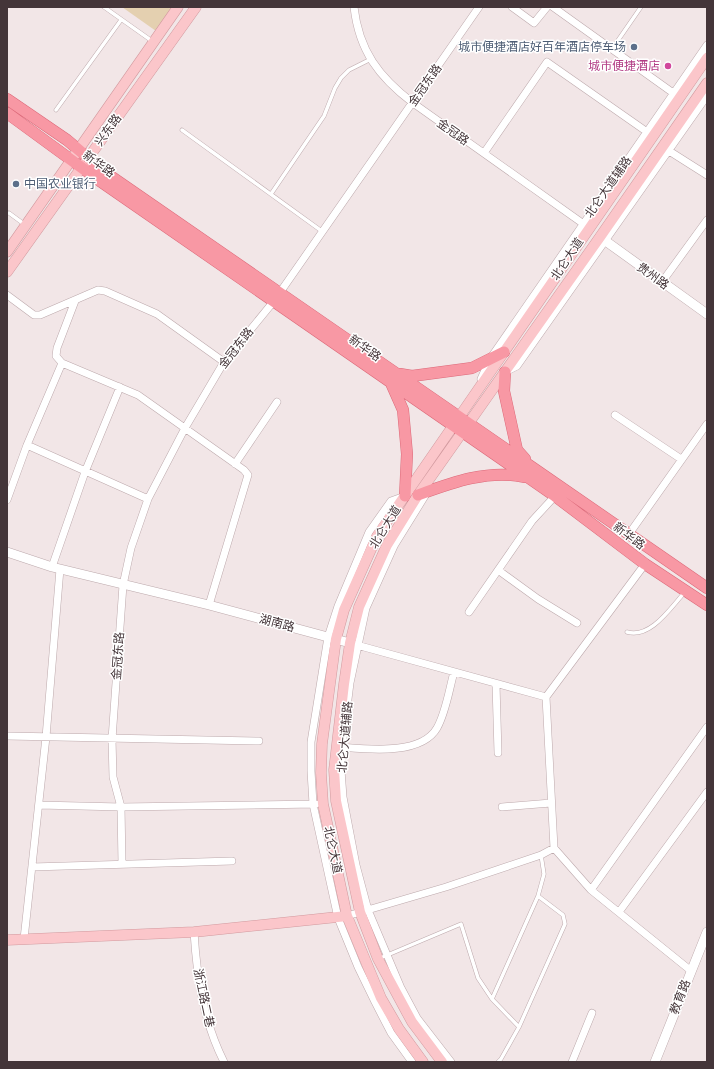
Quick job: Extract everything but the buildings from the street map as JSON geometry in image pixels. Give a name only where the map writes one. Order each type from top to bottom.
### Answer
[{"type":"main road","name":"兴东路","points":[[7,252],[178,7]]},
{"type":"main road","name":"兴东路","points":[[7,272],[196,7]]},
{"type":"main road","name":"北仑大道","points":[[442,1062],[412,1022],[382,957],[364,911],[336,801],[334,770],[339,747],[360,607],[387,545],[423,493],[444,457],[476,392],[504,352],[586,225],[676,95],[707,58]]},
{"type":"main road","name":"北仑大道","points":[[423,1062],[398,1029],[381,998],[343,917],[318,804],[332,638],[377,536],[405,496],[504,372],[603,239],[666,149],[707,83]]},
{"type":"main road","name":"新华路","points":[[7,99],[277,297]]},
{"type":"main road","name":"新华路","points":[[7,113],[82,167],[277,297],[532,474],[628,534],[707,588]]},
{"type":"main road","points":[[405,496],[407,454],[403,410],[393,377],[472,368],[504,352]]},
{"type":"main road","points":[[504,372],[504,391],[518,450],[532,474]]},
{"type":"main road","name":"新华路","points":[[532,474],[555,496],[645,564],[707,605]]},
{"type":"main road","points":[[423,493],[454,482],[486,476],[532,474]]},
{"type":"main road","points":[[7,940],[194,932],[343,917]]},
{"type":"street","name":"金冠路","points":[[354,7],[357,25],[370,59],[378,72],[391,86],[413,104],[586,225]]},
{"type":"street","name":"金冠东路","points":[[122,864],[121,807],[113,777],[112,739],[123,585],[131,548],[148,499],[185,428],[224,362],[277,297],[413,104],[479,7]]},
{"type":"street","points":[[512,7],[534,23],[547,7]]},
{"type":"street","points":[[553,7],[676,95],[707,45]]},
{"type":"street","points":[[484,153],[547,62],[650,134]]},
{"type":"street","points":[[707,96],[666,149],[707,175]]},
{"type":"street","points":[[662,282],[707,220]]},
{"type":"street","name":"北仑大道辅路","points":[[476,392],[490,359],[586,225]]},
{"type":"street","name":"贵州路","points":[[603,239],[707,314]]},
{"type":"street","points":[[7,295],[34,315],[46,314],[98,290],[105,291],[157,314],[224,362]]},
{"type":"street","points":[[75,301],[57,348],[56,356],[62,363],[138,394],[244,470],[248,475],[209,605]]},
{"type":"street","points":[[7,500],[27,444],[62,363]]},
{"type":"street","points":[[24,939],[46,737],[56,568],[85,472],[120,387]]},
{"type":"street","points":[[235,464],[277,402]]},
{"type":"street","points":[[615,415],[681,459]]},
{"type":"street","points":[[628,534],[707,424]]},
{"type":"street","points":[[27,444],[85,472],[148,499]]},
{"type":"street","points":[[469,612],[532,521],[555,496]]},
{"type":"street","name":"湖南路","points":[[7,552],[56,568],[209,605],[546,697]]},
{"type":"street","points":[[645,564],[546,697],[554,848],[591,890],[690,970]]},
{"type":"street","points":[[498,570],[538,599],[577,623]]},
{"type":"street","points":[[339,747],[402,747],[421,742],[436,729],[454,672]]},
{"type":"street","points":[[496,684],[498,753]]},
{"type":"street","points":[[591,890],[707,727]]},
{"type":"street","points":[[7,736],[258,741]]},
{"type":"street","points":[[619,912],[707,792]]},
{"type":"street","points":[[502,807],[552,803]]},
{"type":"street","points":[[38,805],[121,807],[318,804]]},
{"type":"street","points":[[412,1062],[391,1033],[358,967],[343,917],[541,855],[554,848]]},
{"type":"street","points":[[32,867],[232,861]]},
{"type":"street","name":"浙江路二巷","points":[[194,932],[198,984],[204,1012],[213,1040],[224,1062]]},
{"type":"street","name":"教育路","points":[[654,1062],[690,970],[707,932]]},
{"type":"street","points":[[382,957],[417,1018],[451,1062]]},
{"type":"street","points":[[572,1062],[592,1013]]},
{"type":"lane","points":[[104,7],[154,43]]},
{"type":"lane","points":[[612,49],[641,7]]},
{"type":"lane","points":[[56,110],[121,20]]},
{"type":"lane","points":[[270,194],[324,116],[335,88],[341,78],[349,70],[370,59]]},
{"type":"lane","points":[[182,130],[323,232]]},
{"type":"lane","points":[[9,213],[26,225]]},
{"type":"lane","points":[[627,632],[633,634],[654,625],[686,591]]},
{"type":"lane","points":[[492,999],[538,896],[544,874],[541,855]]},
{"type":"lane","points":[[498,1062],[519,1027],[565,924],[563,916],[538,896]]},
{"type":"lane","points":[[382,957],[460,924],[478,978],[492,999],[519,1027]]},
{"type":"shaded area","points":[[122,7],[172,7],[156,31]]},
{"type":"place","name":"城市便捷酒店好百年酒店停车场","points":[[634,47]]},
{"type":"place","name":"城市便捷酒店","points":[[668,66]]},
{"type":"place","name":"中国农业银行","points":[[16,184]]}]
